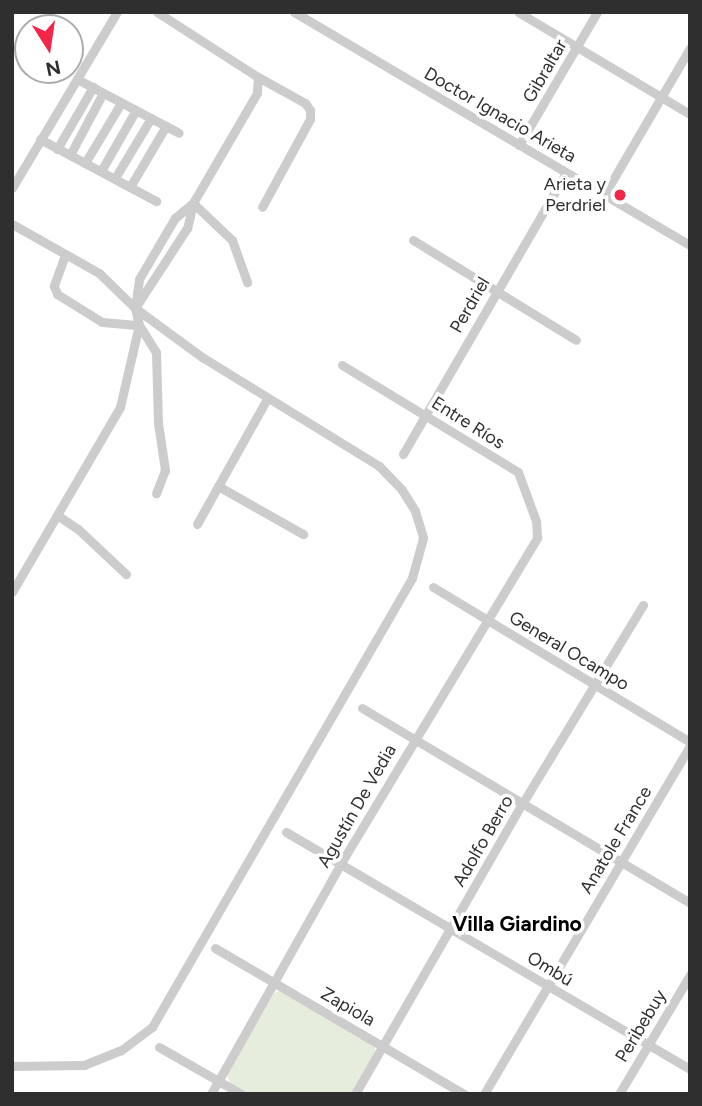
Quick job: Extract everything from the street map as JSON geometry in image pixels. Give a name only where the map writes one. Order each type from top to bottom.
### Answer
[{"type":"street","points":[[84,66],[117,12]]},
{"type":"street","points":[[157,12],[258,77],[305,103],[310,110],[310,119],[262,207]]},
{"type":"street","name":"Doctor Ignacio Arieta","points":[[294,12],[690,245]]},
{"type":"street","points":[[518,12],[690,114]]},
{"type":"street","name":"Gibraltar","points":[[519,145],[597,12]]},
{"type":"street","points":[[604,195],[690,48]]},
{"type":"street","points":[[135,309],[187,228],[194,203],[257,93],[258,77]]},
{"type":"street","points":[[84,83],[180,133]]},
{"type":"street","points":[[12,188],[73,84]]},
{"type":"street","points":[[57,149],[93,88]]},
{"type":"street","points":[[70,155],[103,93]]},
{"type":"street","points":[[85,163],[121,103]]},
{"type":"street","points":[[101,171],[136,110]]},
{"type":"street","points":[[114,178],[151,118]]},
{"type":"street","points":[[130,187],[166,126]]},
{"type":"street","points":[[40,139],[156,201]]},
{"type":"street","name":"Perdriel","points":[[402,454],[566,173]]},
{"type":"street","points":[[194,203],[232,240],[247,282]]},
{"type":"street","points":[[12,592],[120,407],[138,325],[135,309],[139,279],[175,218],[194,203]]},
{"type":"street","points":[[12,224],[109,281],[135,309],[267,400],[379,466],[402,489],[422,526],[421,549],[411,578],[152,1027],[121,1050],[84,1065],[12,1066]]},
{"type":"street","points":[[412,240],[576,340]]},
{"type":"street","points":[[65,255],[54,286],[57,294],[102,322],[138,325]]},
{"type":"street","points":[[138,325],[156,352],[158,364],[158,423],[164,470],[156,493]]},
{"type":"street","name":"Entre Ríos","points":[[342,365],[518,472],[536,521],[537,538]]},
{"type":"street","points":[[197,524],[267,400]]},
{"type":"street","points":[[219,486],[303,534]]},
{"type":"street","points":[[57,515],[78,529],[127,574]]},
{"type":"street","name":"Agustín De Vedia","points":[[211,1094],[341,863],[537,538]]},
{"type":"street","name":"General Ocampo","points":[[433,587],[690,744]]},
{"type":"street","name":"Adolfo Berro","points":[[355,1094],[522,804],[643,605]]},
{"type":"street","points":[[362,708],[690,903]]},
{"type":"street","name":"Anatole France","points":[[484,1094],[690,744]]},
{"type":"street","name":"Ombú","points":[[286,832],[690,1069]]},
{"type":"street","name":"Zapiola","points":[[215,948],[464,1094]]},
{"type":"street","name":"Peribebuy","points":[[618,1094],[690,975]]},
{"type":"street","points":[[159,1047],[241,1094]]},
{"type":"green space","points":[[280,991],[375,1046],[375,1053],[353,1094],[248,1094],[230,1083],[227,1075],[274,993]]},
{"type":"place","name":"Arieta y Perdriel","points":[[620,195]]},
{"type":"district","name":"Villa Giardino","points":[[517,924]]}]
